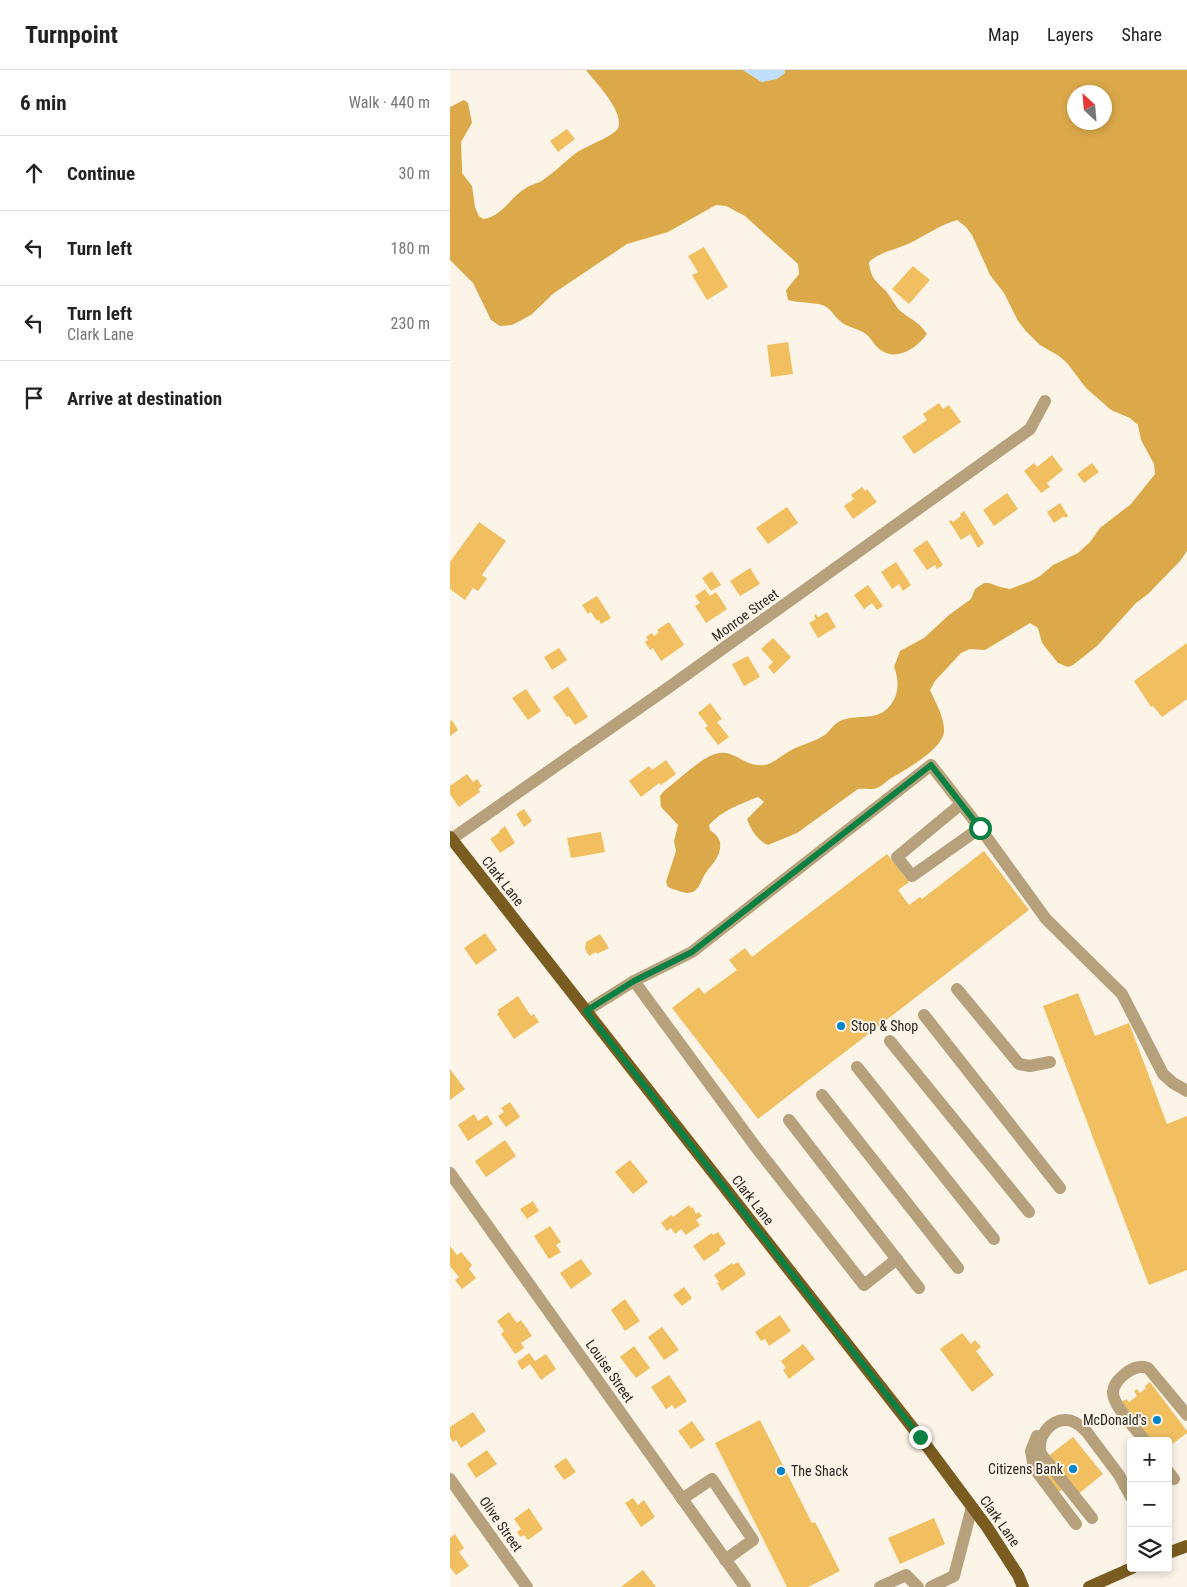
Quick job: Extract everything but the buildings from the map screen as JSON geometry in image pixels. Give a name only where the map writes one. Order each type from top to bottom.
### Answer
[{"type":"main road","name":"Clark Lane","points":[[451,839],[972,1507],[1018,1576],[1023,1587]]},
{"type":"main road","points":[[1172,1552],[1187,1546]]},
{"type":"main road","points":[[1088,1587],[1127,1570]]},
{"type":"street","name":"Monroe Street","points":[[451,839],[658,696],[1030,429],[1045,401]]},
{"type":"street","points":[[586,1011],[634,981],[692,952],[931,765],[980,828],[1046,919],[1122,994],[1163,1074],[1187,1091]]},
{"type":"street","points":[[961,804],[897,857],[912,876],[980,828]]},
{"type":"street","points":[[634,981],[756,1146],[864,1285],[897,1259]]},
{"type":"street","points":[[957,989],[1019,1064],[1030,1066],[1050,1062]]},
{"type":"street","points":[[924,1015],[1060,1188]]},
{"type":"street","points":[[890,1041],[1029,1212]]},
{"type":"street","points":[[858,1067],[994,1239]]},
{"type":"street","points":[[822,1094],[958,1268]]},
{"type":"street","points":[[789,1120],[918,1288]]},
{"type":"street","name":"Louise Street","points":[[450,1173],[745,1587]]},
{"type":"street","points":[[1142,1437],[1118,1406],[1113,1390],[1118,1380],[1132,1370],[1141,1366],[1148,1368],[1187,1415]]},
{"type":"street","points":[[1076,1524],[1038,1475],[1032,1464],[1031,1450],[1036,1438],[1053,1424],[1066,1420],[1080,1425],[1119,1475],[1127,1490]]},
{"type":"street","points":[[1053,1424],[1042,1436],[1039,1443],[1041,1454],[1092,1518]]},
{"type":"street","name":"Olive Street","points":[[450,1479],[527,1587]]},
{"type":"street","points":[[682,1499],[712,1479],[753,1540],[725,1560]]},
{"type":"street","points":[[931,1587],[954,1576],[972,1507]]},
{"type":"street","points":[[880,1587],[906,1575],[918,1587]]},
{"type":"shaded area","points":[[586,70],[743,70],[762,82],[784,73],[785,70],[1187,70],[1187,551],[1181,560],[1148,594],[1136,603],[1097,646],[1073,665],[1068,667],[1058,663],[1042,643],[1038,628],[1030,623],[985,650],[970,649],[961,653],[935,681],[930,690],[943,721],[944,731],[942,738],[932,751],[879,787],[858,789],[797,833],[768,845],[755,835],[747,819],[764,802],[758,797],[720,815],[709,825],[710,830],[720,842],[718,856],[697,889],[691,893],[668,887],[666,882],[676,851],[674,841],[678,825],[661,807],[660,796],[663,792],[709,756],[722,753],[751,764],[765,765],[823,736],[840,721],[882,713],[891,704],[896,694],[898,684],[894,667],[900,651],[924,638],[949,615],[971,599],[975,589],[984,583],[1010,589],[1031,581],[1053,565],[1078,553],[1090,542],[1100,528],[1131,504],[1155,474],[1154,464],[1141,440],[1138,425],[1130,418],[1111,410],[1086,388],[1067,363],[1040,345],[1025,330],[1018,321],[1004,293],[990,275],[972,235],[957,220],[908,244],[882,253],[869,262],[874,279],[898,308],[919,324],[927,334],[913,348],[901,353],[888,354],[882,351],[866,334],[842,323],[825,306],[788,300],[786,290],[799,274],[798,264],[745,216],[726,206],[716,205],[668,232],[627,244],[554,293],[531,315],[512,325],[500,326],[491,320],[473,283],[450,260],[450,107],[464,100],[468,103],[472,123],[461,142],[462,173],[472,186],[475,207],[479,216],[483,219],[496,214],[520,192],[545,179],[576,153],[616,131],[619,121],[608,98]]},
{"type":"water","points":[[743,70],[785,70],[785,73],[777,79],[762,82]]},
{"type":"place","name":"Stop & Shop","points":[[841,1026]]},
{"type":"place","name":"McDonald's","points":[[1157,1420]]},
{"type":"place","name":"Citizens Bank","points":[[1073,1469]]},
{"type":"place","name":"The Shack","points":[[781,1471]]},
{"type":"route","points":[[920,1437],[823,1316],[586,1011],[634,981],[692,952],[931,765],[980,828]]}]
